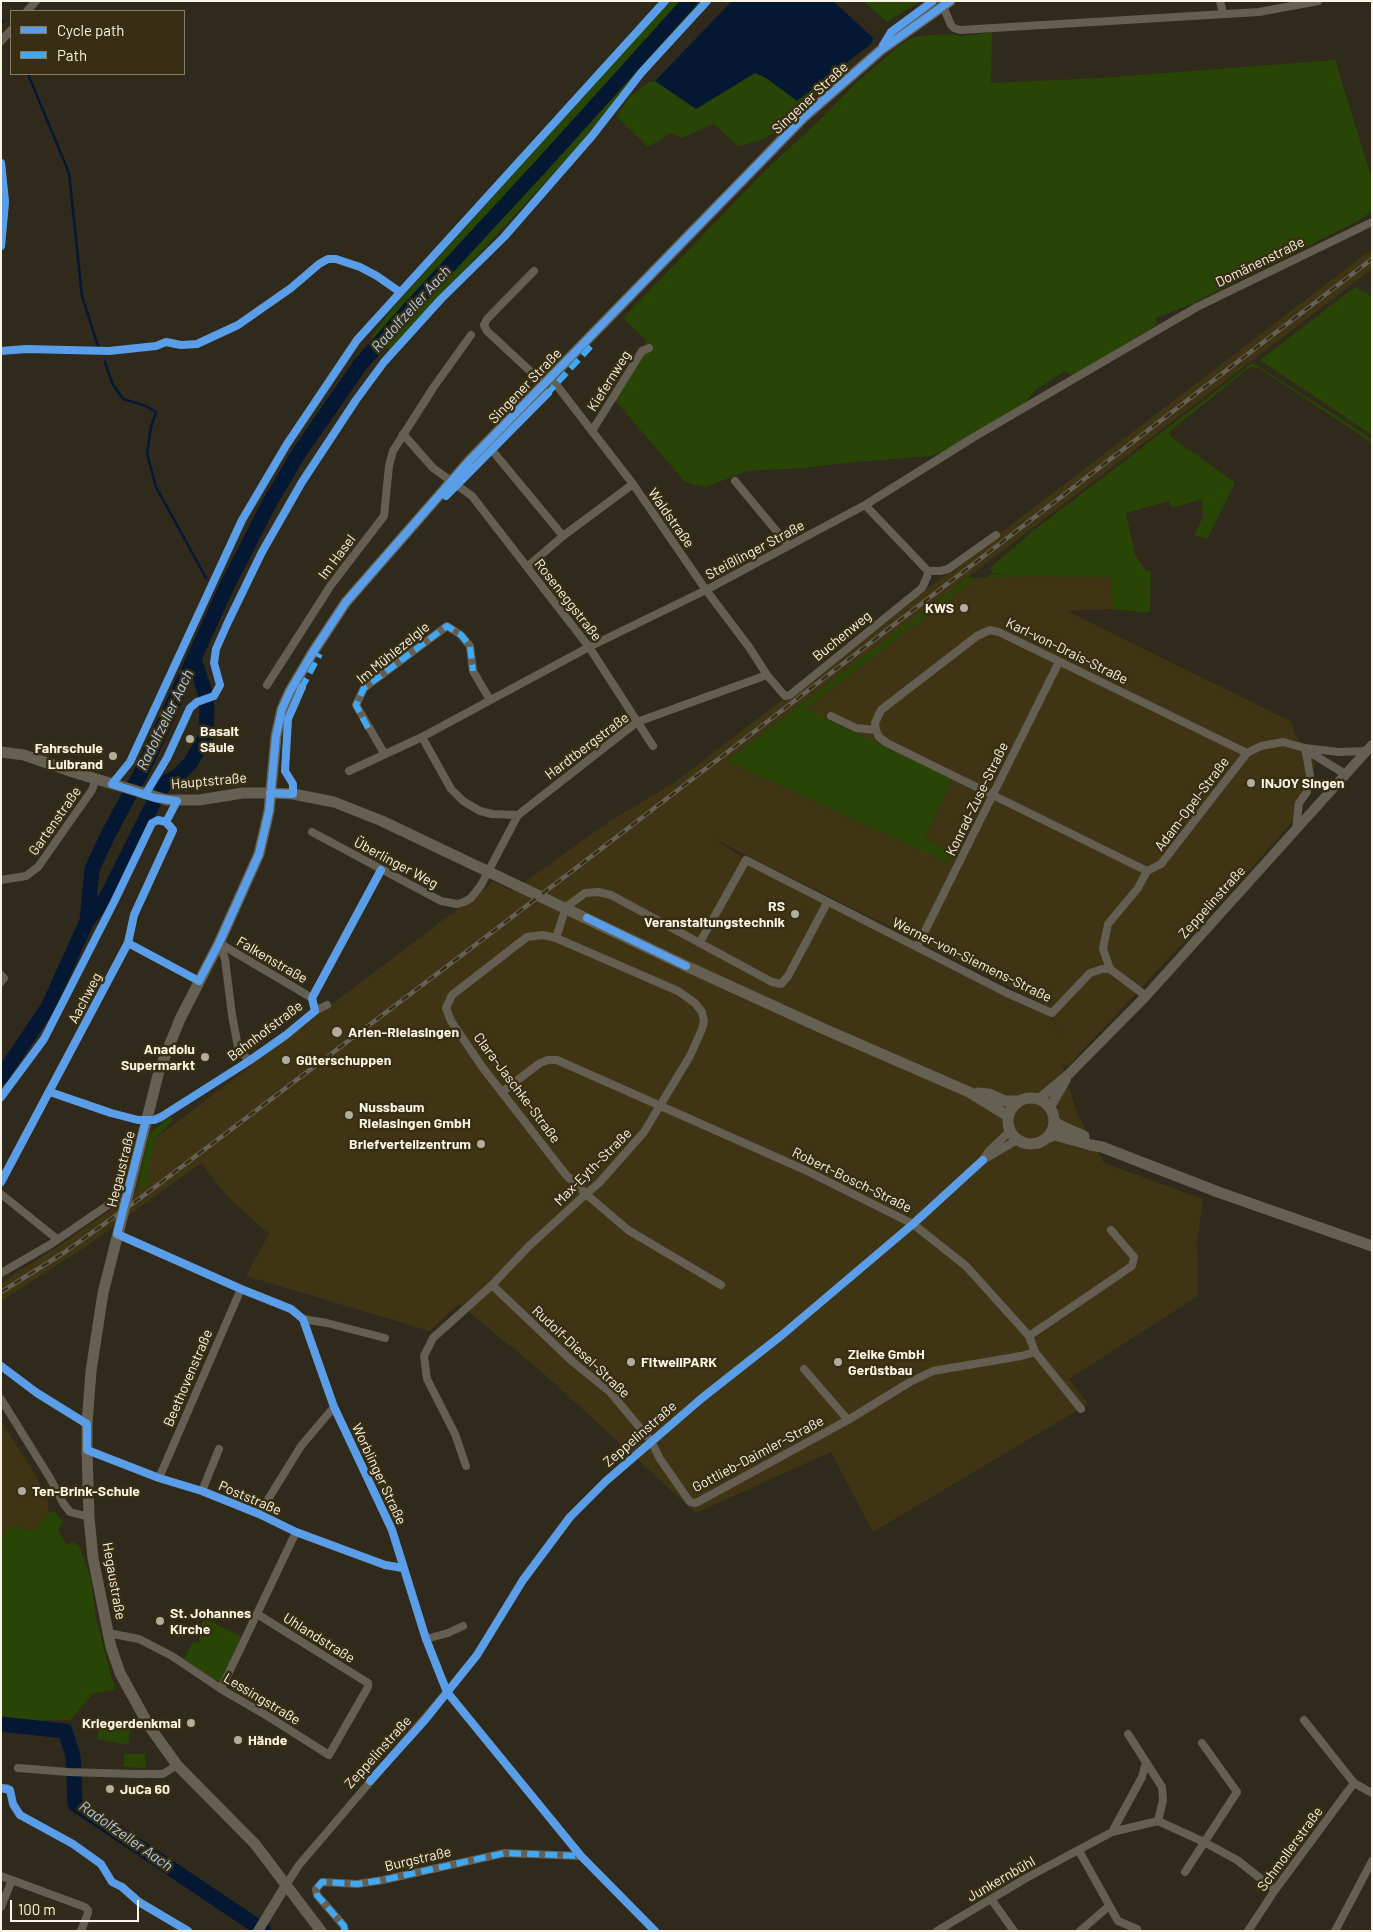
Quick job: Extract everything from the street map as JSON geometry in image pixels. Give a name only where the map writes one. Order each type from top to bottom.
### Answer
[{"type":"main road","name":"Singener Straße","points":[[270,793],[276,736],[282,709],[290,692],[346,602],[450,481],[804,117],[881,50],[947,4]]},
{"type":"main road","name":"Hauptstraße","points":[[1,752],[24,755],[156,798],[177,801],[199,800],[243,793],[270,793],[293,794],[334,802],[418,838],[816,1026],[969,1092]]},
{"type":"main road","name":"Hegaustraße","points":[[270,793],[269,811],[259,854],[219,943],[180,1019],[159,1071],[125,1200],[102,1303],[91,1371],[87,1424],[89,1517],[93,1558],[108,1633],[120,1673],[149,1726],[177,1765],[255,1844],[321,1931]]},
{"type":"main road","points":[[969,1092],[989,1094],[1005,1101],[1040,1099],[1050,1107],[1055,1122],[1050,1137]]},
{"type":"main road","points":[[969,1092],[1008,1116]]},
{"type":"main road","points":[[1019,1101],[1008,1116],[1009,1129],[1017,1140],[1022,1143],[1040,1144],[1055,1135],[1091,1146],[1102,1147]]},
{"type":"main road","points":[[1055,1122],[1094,1141],[1102,1147],[1218,1192],[1372,1246]]},
{"type":"street","points":[[1220,1],[1223,13]]},
{"type":"street","points":[[947,4],[951,25],[960,30],[1259,12],[1318,1]]},
{"type":"street","points":[[1,41],[10,31]]},
{"type":"street","points":[[1,163],[5,202],[1,246]]},
{"type":"street","name":"Domänenstraße","points":[[1160,328],[1197,307],[1372,222]]},
{"type":"street","name":"Waldstraße","points":[[534,271],[487,319],[484,325],[487,331],[548,381],[592,431],[633,484],[767,675]]},
{"type":"street","name":"Steißlinger Straße","points":[[349,770],[422,737],[589,647],[706,590],[865,506],[974,436],[1160,328]]},
{"type":"street","name":"Im Hasel","points":[[267,686],[331,585],[384,516],[389,466],[393,451],[471,335]]},
{"type":"street","name":"Kiefernweg","points":[[592,431],[642,351],[649,348]]},
{"type":"street","points":[[403,434],[433,468],[450,481]]},
{"type":"street","points":[[486,443],[563,536]]},
{"type":"street","name":"Roseneggstraße","points":[[450,481],[472,496],[589,647],[653,746]]},
{"type":"street","points":[[735,481],[788,545]]},
{"type":"street","points":[[527,567],[563,536],[633,484]]},
{"type":"street","points":[[865,506],[928,571],[948,569],[996,535]]},
{"type":"street","name":"Buchenweg","points":[[767,675],[782,694],[790,695],[922,588],[928,571]]},
{"type":"street","name":"Im Mühlezelgle","points":[[384,753],[356,705],[364,688],[447,626],[461,635],[470,646],[473,671],[490,700]]},
{"type":"street","name":"Karl-von-Drais-Straße","points":[[876,730],[875,723],[881,710],[985,631],[995,630],[1246,752]]},
{"type":"street","name":"Konrad-Zuse-Straße","points":[[917,947],[1059,662]]},
{"type":"street","name":"Hardtbergstraße","points":[[471,898],[484,879],[518,815],[637,722],[767,675]]},
{"type":"street","points":[[831,716],[856,728],[876,730],[879,737],[887,744],[1147,871]]},
{"type":"street","points":[[422,737],[451,789],[463,801],[480,811],[492,814],[518,815]]},
{"type":"street","name":"Adam-Opel-Straße","points":[[1110,969],[1103,950],[1108,924],[1138,888],[1147,871],[1161,864],[1246,752],[1261,746],[1283,742],[1305,748],[1339,752],[1369,748]]},
{"type":"street","points":[[1296,829],[1299,803],[1307,792],[1310,775],[1305,748]]},
{"type":"street","name":"Adam-Opel-Straße","points":[[1305,748],[1345,774]]},
{"type":"street","name":"Zeppelinstraße","points":[[1040,1099],[1069,1074],[1146,996],[1369,748]]},
{"type":"street","name":"Gartenstraße","points":[[1,880],[26,876],[38,867],[92,790],[96,779]]},
{"type":"street","name":"Aachweg","points":[[1,1182],[128,942],[134,916],[173,830],[166,822]]},
{"type":"street","name":"Überlinger Weg","points":[[312,832],[441,901],[457,904],[471,898]]},
{"type":"street","name":"Werner-von-Siemens-Straße","points":[[700,942],[746,860],[1007,993],[1052,1013],[1090,973],[1110,969]]},
{"type":"street","name":"Bahnhofstraße","points":[[314,1011],[312,998],[381,870]]},
{"type":"street","points":[[556,938],[566,907],[585,894],[598,892],[611,895],[772,982],[781,984],[788,976],[827,902]]},
{"type":"street","name":"Clara-Jaschke-Straße","points":[[556,938],[543,935],[527,937],[452,994],[446,1008],[451,1021],[483,1068],[566,1175],[628,1230],[722,1285]]},
{"type":"street","name":"Max-Eyth-Straße","points":[[466,1466],[455,1434],[426,1379],[424,1356],[433,1338],[492,1284],[529,1246],[599,1183],[644,1132],[690,1056],[704,1021],[702,1012],[695,1003],[678,991],[556,938]]},
{"type":"street","name":"Falkenstraße","points":[[219,943],[312,998]]},
{"type":"street","name":"Bahnhofstraße","points":[[219,943],[225,959],[238,1047],[249,1061]]},
{"type":"street","points":[[1110,969],[1146,996]]},
{"type":"street","points":[[1,976],[4,978],[1,982]]},
{"type":"street","name":"Bahnhofstraße","points":[[146,1120],[161,1117],[249,1061],[286,1035],[314,1011],[326,1005]]},
{"type":"street","name":"Robert-Bosch-Straße","points":[[502,1092],[540,1063],[548,1060],[557,1060],[805,1170],[913,1224],[966,1266],[1029,1336],[1035,1352],[1081,1408]]},
{"type":"street","name":"Zeppelinstraße","points":[[1050,1107],[1069,1074]]},
{"type":"street","name":"Hegaustraße","points":[[50,1092],[111,1113],[146,1120]]},
{"type":"street","name":"Zeppelinstraße","points":[[983,1160],[989,1151],[1006,1135],[1009,1129]]},
{"type":"street","name":"Zeppelinstraße","points":[[286,1885],[299,1865],[477,1655],[522,1580],[570,1517],[606,1480],[913,1224],[983,1160],[1017,1140]]},
{"type":"street","points":[[1,1194],[57,1239]]},
{"type":"street","points":[[1,1274],[111,1203],[125,1200]]},
{"type":"street","points":[[1029,1336],[1132,1266],[1134,1258],[1111,1230]]},
{"type":"street","points":[[117,1234],[291,1309],[303,1319],[327,1323],[385,1338]]},
{"type":"street","name":"Rudolf-Diesel-Straße","points":[[492,1284],[573,1362],[610,1392],[652,1441]]},
{"type":"street","name":"Beethovenstraße","points":[[159,1478],[241,1289]]},
{"type":"street","name":"Worblinger Straße","points":[[303,1319],[334,1407],[392,1530],[426,1639],[447,1692],[581,1856],[654,1931]]},
{"type":"street","name":"Gottlieb-Daimler-Straße","points":[[652,1441],[660,1458],[690,1502],[696,1503],[848,1420],[910,1382],[933,1371],[1035,1352]]},
{"type":"street","name":"Gottlieb-Daimler-Straße","points":[[804,1369],[848,1420]]},
{"type":"street","points":[[38,1393],[87,1424]]},
{"type":"street","points":[[1,1399],[50,1478],[63,1503],[70,1512],[89,1517]]},
{"type":"street","points":[[259,1514],[301,1446],[334,1407]]},
{"type":"street","name":"Poststraße","points":[[202,1491],[219,1449]]},
{"type":"street","name":"Poststraße","points":[[87,1450],[159,1478],[202,1491],[259,1514],[296,1532],[385,1565],[403,1568]]},
{"type":"street","points":[[221,1689],[296,1532]]},
{"type":"street","name":"Uhlandstraße","points":[[257,1614],[368,1683]]},
{"type":"street","points":[[426,1639],[448,1633],[463,1626]]},
{"type":"street","name":"Lessingstraße","points":[[108,1633],[142,1640],[172,1656],[221,1689],[329,1755],[368,1688],[368,1683]]},
{"type":"street","points":[[1304,1720],[1354,1784],[1372,1793]]},
{"type":"street","points":[[1128,1734],[1162,1787],[1163,1800],[1158,1821],[1204,1842],[1237,1860],[1275,1890]]},
{"type":"street","points":[[1185,1872],[1238,1792],[1202,1743]]},
{"type":"street","points":[[1112,1832],[1142,1777],[1146,1762]]},
{"type":"street","points":[[18,1768],[68,1772],[164,1774],[177,1765]]},
{"type":"street","name":"Schmollerstraße","points":[[1248,1931],[1275,1890],[1354,1784]]},
{"type":"street","name":"Junkernbühl","points":[[937,1931],[1028,1877],[1112,1832],[1158,1821]]},
{"type":"street","points":[[1078,1850],[1118,1921],[1137,1929]]},
{"type":"street","name":"Burgstraße","points":[[345,1931],[344,1926],[317,1895],[316,1889],[322,1882],[357,1884],[383,1880],[505,1853],[581,1856]]},
{"type":"street","points":[[1335,1931],[1372,1861]]},
{"type":"street","points":[[1,1876],[84,1907],[88,1910],[81,1931]]},
{"type":"street","points":[[1,1907],[12,1880]]},
{"type":"street","points":[[258,1931],[286,1885]]},
{"type":"street","points":[[122,1887],[139,1902],[188,1931]]},
{"type":"street","points":[[991,1899],[1014,1931]]},
{"type":"street","points":[[1080,1931],[1109,1906]]},
{"type":"shaded area","points":[[1372,249],[1372,269],[727,761],[948,863],[953,852],[925,839],[952,779],[805,709],[976,578],[1027,576],[1112,577],[1113,609],[1067,611],[1292,722],[1294,733],[1315,763],[1309,790],[1291,823],[1228,895],[1068,1066],[1062,1064],[1077,1113],[1104,1163],[1203,1199],[1197,1243],[1198,1296],[1069,1379],[1088,1404],[873,1532],[831,1452],[696,1513],[543,1373],[459,1304],[429,1331],[246,1276],[269,1234],[228,1197],[201,1163],[81,1250],[1,1301],[1,1283],[135,1193],[148,1144],[493,882],[512,891],[607,823],[675,782]],"holes":[[[714,839],[1050,1007],[1053,1012],[1058,1036],[1052,1013],[746,860]]]},
{"type":"shaded area","name":"Ten-Brink-Schule","points":[[1,1421],[35,1474],[48,1502],[48,1513],[37,1529],[28,1530],[19,1527],[1,1542]]},
{"type":"green space","points":[[661,1],[702,1],[633,79],[574,151],[390,350],[371,337],[391,310],[595,84],[604,64]]},
{"type":"green space","points":[[863,1],[921,1],[887,22]]},
{"type":"green space","points":[[992,32],[991,83],[1101,78],[1335,60],[1372,179],[1372,211],[1358,221],[1191,304],[1156,318],[1156,325],[1073,376],[1065,371],[1035,390],[1025,403],[945,452],[930,456],[803,468],[747,471],[706,487],[685,482],[613,398],[647,341],[623,318],[767,169],[856,83],[900,45],[911,38],[932,35],[951,34],[961,36]]},
{"type":"green space","points":[[757,67],[824,78],[816,97],[785,127],[759,141],[738,146],[714,124],[682,138],[671,133],[648,147],[617,117],[628,98],[649,82]]},
{"type":"green space","points":[[1355,287],[1372,297],[1372,435],[1260,360]]},
{"type":"green space","points":[[1251,364],[1255,364],[1372,439],[1372,443],[1259,368],[1250,367],[1169,432],[1171,437],[1233,481],[1234,485],[1207,539],[1194,535],[1203,517],[1202,499],[1172,508],[1169,501],[1126,513],[1135,555],[1146,571],[1151,571],[1150,613],[1113,609],[1111,577],[1027,576],[989,578],[988,575],[1008,574],[992,573],[990,568],[1033,531]]},
{"type":"green space","points":[[968,577],[976,578],[805,709],[952,779],[925,839],[953,852],[948,863],[727,761]]},
{"type":"green space","points":[[168,1117],[172,1118],[172,1122],[156,1137],[146,1178],[150,1183],[144,1188],[138,1185],[149,1135]]},
{"type":"green space","points":[[54,1511],[63,1522],[58,1530],[66,1545],[73,1542],[80,1548],[91,1580],[96,1618],[115,1690],[94,1693],[70,1720],[46,1720],[1,1726],[1,1541],[10,1526],[28,1530],[37,1529],[48,1513]]},
{"type":"green space","points":[[207,1620],[241,1636],[220,1684],[184,1659],[193,1642],[199,1643],[202,1622]]},
{"type":"green space","points":[[100,1724],[130,1730],[128,1745],[97,1739]]},
{"type":"green space","points":[[124,1754],[145,1754],[145,1768],[124,1767]]},
{"type":"water","points":[[732,1],[833,1],[873,38],[871,44],[797,101],[766,78],[755,73],[696,109],[655,81]]},
{"type":"waterway","name":"Radolfzeller Aach","points":[[1,1077],[48,1007],[87,921],[92,869],[144,767],[228,584],[270,502],[299,453],[360,365],[690,1]]},
{"type":"waterway","points":[[28,75],[69,173],[82,296],[98,346]]},
{"type":"waterway","points":[[105,362],[112,383],[123,399],[146,406],[156,412],[151,427],[147,454],[156,487],[206,578]]},
{"type":"waterway","name":"Radolfzeller Aach","points":[[87,921],[106,898],[160,790],[167,782],[179,775],[191,762],[206,736],[207,707],[205,692],[194,659]]},
{"type":"waterway","name":"Radolfzeller Aach","points":[[1,1724],[65,1731],[73,1756],[75,1804],[264,1931]]},
{"type":"railway","points":[[1,1292],[65,1252],[139,1199],[495,930],[1372,259]]},
{"type":"marked path","points":[[546,395],[592,345]]},
{"type":"marked path","points":[[368,728],[356,705],[364,688],[447,626],[461,635],[470,646],[473,671]]},
{"type":"marked path","points":[[301,689],[320,654]]},
{"type":"marked path","points":[[345,1931],[344,1926],[317,1895],[316,1889],[322,1882],[357,1884],[383,1880],[505,1853],[581,1856]]},
{"type":"cycle path","points":[[166,822],[177,801],[155,798],[112,784],[130,762],[242,520],[287,444],[357,340],[665,1]]},
{"type":"cycle path","points":[[145,795],[167,758],[190,708],[197,702],[214,696],[220,685],[214,663],[216,649],[228,622],[262,552],[302,482],[356,400],[384,362],[441,299],[504,237],[592,136],[641,73],[707,1]]},
{"type":"cycle path","points":[[883,45],[891,32],[933,1]]},
{"type":"cycle path","points":[[128,943],[199,981],[219,943],[259,854],[269,811],[276,736],[282,709],[290,691],[313,652],[346,602],[470,460],[804,117],[881,50],[950,1]]},
{"type":"cycle path","points":[[1,163],[5,202],[1,246]]},
{"type":"cycle path","points":[[1,351],[26,349],[109,351],[156,346],[166,342],[181,345],[197,344],[238,325],[291,288],[319,264],[328,259],[336,259],[360,267],[400,292]]},
{"type":"cycle path","points":[[446,496],[548,393]]},
{"type":"cycle path","points":[[270,793],[293,794],[293,784],[285,771],[288,719],[302,687]]},
{"type":"cycle path","points":[[1,1097],[44,1039],[152,823],[158,820],[166,822]]},
{"type":"cycle path","points":[[1,1182],[128,943],[134,915],[173,830],[166,822]]},
{"type":"cycle path","points":[[50,1092],[111,1113],[138,1120],[154,1120],[249,1061],[286,1035],[315,1011],[312,998],[381,870]]},
{"type":"cycle path","points":[[587,918],[686,966]]},
{"type":"cycle path","points":[[146,1120],[117,1234],[291,1309],[303,1319],[334,1407],[392,1530],[426,1639],[447,1692],[581,1856],[655,1931]]},
{"type":"cycle path","points":[[370,1781],[425,1720],[477,1655],[523,1580],[570,1517],[606,1481],[702,1398],[782,1335],[913,1224],[983,1160]]},
{"type":"cycle path","points":[[1,1366],[37,1393],[87,1424],[87,1450],[159,1478],[202,1491],[259,1514],[296,1532],[385,1565],[403,1568]]},
{"type":"cycle path","points":[[1,1788],[10,1790],[13,1804],[20,1815],[73,1844],[101,1864],[112,1882],[122,1887],[139,1902],[188,1931]]},
{"type":"place","name":"KWS","points":[[964,608]]},
{"type":"place","name":"Basalt Säule","points":[[190,739]]},
{"type":"place","name":"Fahrschule Luibrand","points":[[113,756]]},
{"type":"place","name":"INJOY Singen","points":[[1251,783]]},
{"type":"place","name":"RS Veranstaltungstechnik","points":[[795,914]]},
{"type":"place","name":"Arlen-Rielasingen","points":[[337,1032]]},
{"type":"place","name":"Anadolu Supermarkt","points":[[205,1057]]},
{"type":"place","name":"Güterschuppen","points":[[286,1060]]},
{"type":"place","name":"Nussbaum Rielasingen GmbH","points":[[349,1115]]},
{"type":"place","name":"Briefverteilzentrum","points":[[481,1144]]},
{"type":"place","name":"FitwellPARK","points":[[631,1362]]},
{"type":"place","name":"Zielke GmbH Gerüstbau","points":[[838,1362]]},
{"type":"place","name":"Ten-Brink-Schule","points":[[22,1491]]},
{"type":"place","name":"St. Johannes Kirche","points":[[160,1621]]},
{"type":"place","name":"Kriegerdenkmal","points":[[191,1723]]},
{"type":"place","name":"Hände","points":[[238,1740]]},
{"type":"place","name":"JuCa 60","points":[[110,1789]]}]
